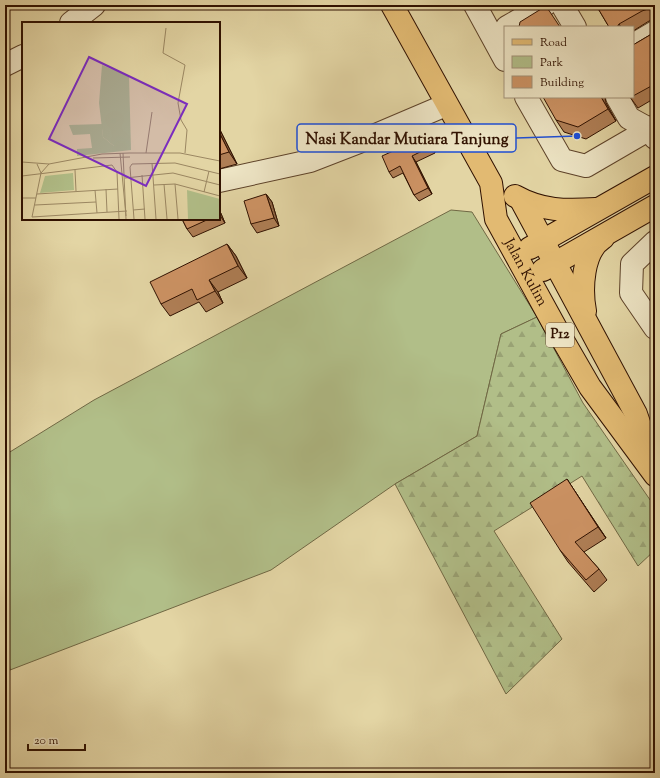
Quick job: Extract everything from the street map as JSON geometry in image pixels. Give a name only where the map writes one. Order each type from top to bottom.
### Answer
[{"type":"main road","name":"Jalan Kulim","points":[[392,5],[446,105],[491,183],[496,219],[529,278],[590,387],[655,475]]},
{"type":"main road","points":[[517,256],[655,177]]},
{"type":"main road","points":[[491,183],[521,200],[545,209],[571,211],[598,209]]},
{"type":"main road","name":"Jalan Kulim","points":[[521,200],[636,414],[655,469]]},
{"type":"main road","points":[[586,319],[582,296],[583,277],[588,258],[597,241],[655,206]]},
{"type":"main road","points":[[529,278],[612,232]]},
{"type":"street","points":[[72,22],[94,5]]},
{"type":"street","points":[[475,5],[501,30],[504,52]]},
{"type":"street","points":[[508,26],[545,5]]},
{"type":"street","points":[[562,5],[574,26]]},
{"type":"street","points":[[634,44],[655,32]]},
{"type":"street","points":[[5,65],[22,56]]},
{"type":"street","points":[[527,98],[562,160],[586,166],[653,131]]},
{"type":"street","points":[[618,98],[629,118],[653,131]]},
{"type":"street","points":[[220,182],[310,161],[446,105]]},
{"type":"street","points":[[655,242],[632,264],[631,293],[655,328]]},
{"type":"green space","points":[[451,210],[472,212],[537,317],[501,334],[477,436],[395,484],[271,570],[10,670],[5,628],[5,455],[94,400]]},
{"type":"green space","points":[[537,317],[583,403],[655,507],[655,550],[638,566],[582,476],[494,531],[562,639],[506,694],[395,484],[477,436],[501,334]]},
{"type":"building","points":[[596,5],[655,5],[655,12],[648,9],[618,26],[608,26]]},
{"type":"building","points":[[546,6],[559,26],[519,26],[520,22]]},
{"type":"building","points":[[655,32],[655,84],[634,95],[634,44]]},
{"type":"building","points":[[544,98],[602,98],[608,109],[578,127],[556,120]]},
{"type":"building","points":[[422,130],[430,147],[412,156],[428,188],[414,195],[400,166],[389,172],[382,156],[402,147],[399,141]]},
{"type":"building","points":[[220,134],[229,152],[220,155]]},
{"type":"building","points":[[266,194],[274,218],[251,224],[244,201]]},
{"type":"building","points":[[182,220],[207,220],[187,229]]},
{"type":"building","points":[[227,244],[238,266],[209,280],[215,291],[197,300],[192,289],[161,304],[150,282]]},
{"type":"building","points":[[567,479],[598,527],[575,542],[599,569],[586,580],[560,550],[530,503]]},
{"type":"place","name":"Nasi Kandar Mutiara Tanjung","points":[[577,136]]}]
